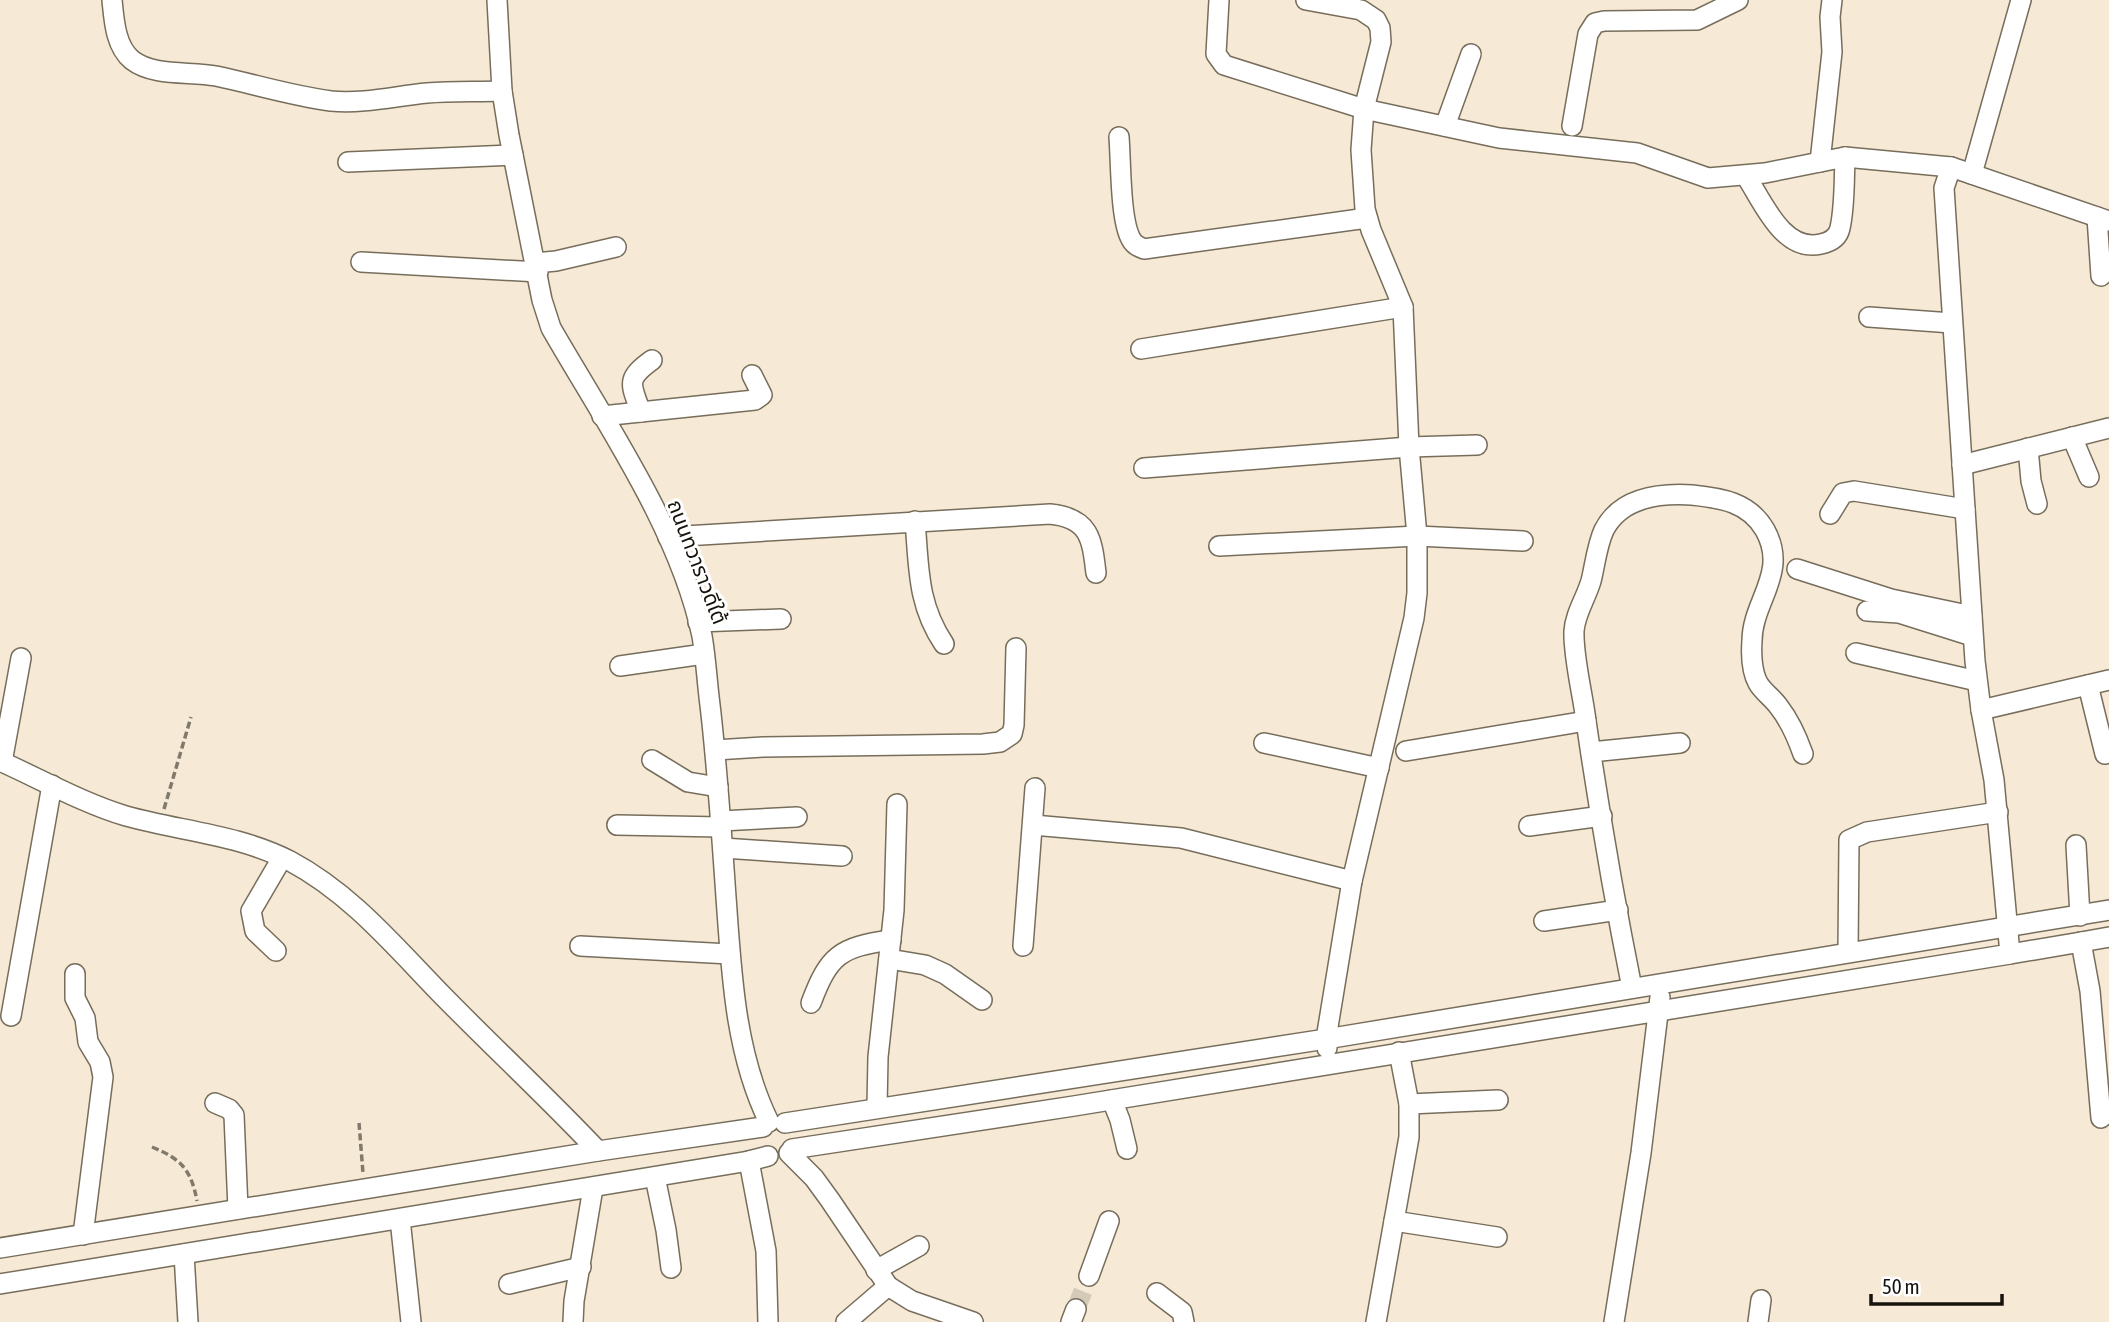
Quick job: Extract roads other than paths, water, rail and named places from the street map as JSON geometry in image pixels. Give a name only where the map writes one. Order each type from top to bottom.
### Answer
[{"type":"street","points":[[112,0],[115,27],[124,51],[133,61],[152,68],[214,76],[332,101],[363,102],[428,93],[502,91]]},
{"type":"street","name":"ถนนทวาราวดีใต้","points":[[497,0],[502,91],[542,300],[551,328],[661,519],[698,622],[715,750],[730,954],[746,1064],[754,1093],[772,1124]]},
{"type":"street","points":[[1219,0],[1216,54],[1224,65],[1364,109],[1499,138],[1637,152],[1708,178],[1746,176],[1845,157],[1951,167],[2103,219],[2101,276]]},
{"type":"street","points":[[1306,0],[1360,10],[1376,20],[1380,28],[1381,42],[1364,109],[1361,150],[1365,209],[1402,307],[1409,447],[1417,536],[1414,618],[1352,881],[1326,1039],[1328,1064]]},
{"type":"street","points":[[1572,126],[1588,34],[1595,23],[1604,20],[1697,20],[1738,0]]},
{"type":"street","points":[[1820,162],[1832,52],[1832,0]]},
{"type":"street","points":[[1972,174],[2021,0]]},
{"type":"street","points":[[1445,126],[1471,54]]},
{"type":"street","points":[[1119,137],[1130,238],[1136,246],[1144,249],[1367,218]]},
{"type":"street","points":[[348,162],[513,155]]},
{"type":"street","points":[[1746,176],[1781,230],[1801,244],[1813,246],[1833,240],[1840,230],[1845,157]]},
{"type":"street","points":[[1951,167],[1944,188],[1944,198],[1972,636],[1998,812],[2010,954]]},
{"type":"street","points":[[361,262],[536,267],[616,247]]},
{"type":"street","points":[[1141,349],[1402,307]]},
{"type":"street","points":[[1869,317],[1952,323]]},
{"type":"street","points":[[642,412],[632,387],[632,378],[652,360]]},
{"type":"street","points":[[602,416],[755,400],[762,395],[752,375]]},
{"type":"street","points":[[1962,465],[2109,428]]},
{"type":"street","points":[[2072,437],[2089,477]]},
{"type":"street","points":[[1144,468],[1409,447],[1477,445]]},
{"type":"street","points":[[2028,448],[2031,481],[2037,504]]},
{"type":"street","points":[[1830,514],[1843,493],[1854,491],[1965,509]]},
{"type":"street","points":[[1632,988],[1591,752],[1574,632],[1604,531],[1621,510],[1646,497],[1682,495],[1717,498],[1739,504],[1755,516],[1771,543],[1773,562],[1770,584],[1753,628],[1754,667],[1758,682],[1793,728],[1803,754]]},
{"type":"street","points":[[668,537],[915,521],[1064,516],[1085,528],[1091,539],[1096,573]]},
{"type":"street","points":[[915,521],[922,596],[932,625],[944,644]]},
{"type":"street","points":[[1219,546],[1417,536],[1523,541]]},
{"type":"street","points":[[1797,569],[1891,599],[1972,616]]},
{"type":"street","points":[[1867,611],[1899,613],[1972,636]]},
{"type":"street","points":[[698,622],[781,619]]},
{"type":"street","points":[[715,750],[1000,742],[1013,734],[1016,648]]},
{"type":"street","points":[[1856,653],[1977,681]]},
{"type":"street","points":[[620,666],[704,654]]},
{"type":"street","points":[[21,658],[1,761],[123,815],[256,847],[282,858],[332,889],[373,922],[598,1151]]},
{"type":"street","points":[[1981,710],[2109,680]]},
{"type":"street","points":[[2088,685],[2105,754]]},
{"type":"street","points":[[1406,751],[1586,721]]},
{"type":"street","points":[[1264,743],[1379,768]]},
{"type":"street","points":[[1591,752],[1680,743]]},
{"type":"street","points":[[652,760],[688,782],[718,787]]},
{"type":"street","points":[[11,1016],[52,785]]},
{"type":"street","points":[[1023,946],[1035,788]]},
{"type":"street","points":[[877,1107],[878,1056],[890,950],[897,804]]},
{"type":"street","points":[[1848,952],[1849,840],[1867,832],[1998,812]]},
{"type":"street","points":[[1530,826],[1602,816]]},
{"type":"street","points":[[617,825],[721,824],[797,817]]},
{"type":"street","points":[[1033,825],[1181,838],[1352,881]]},
{"type":"street","points":[[2076,845],[2080,916]]},
{"type":"street","points":[[723,848],[842,856]]},
{"type":"street","points":[[276,951],[255,931],[251,911],[282,858]]},
{"type":"street","points":[[1544,921],[1618,910]]},
{"type":"street","points":[[0,1248],[877,1107],[1326,1039],[2109,910]]},
{"type":"street","points":[[0,1284],[593,1188],[775,1157],[790,1151],[2109,937]]},
{"type":"street","points":[[2081,942],[2090,990],[2101,1118]]},
{"type":"street","points":[[580,946],[730,954]]},
{"type":"street","points":[[811,1003],[821,976],[834,959],[847,950],[890,950],[945,974],[982,1000]]},
{"type":"street","points":[[75,974],[75,998],[85,1018],[88,1042],[100,1062],[103,1077],[83,1235]]},
{"type":"street","points":[[1614,1322],[1641,1153],[1660,983]]},
{"type":"street","points":[[1376,1322],[1409,1137],[1409,1104],[1399,1052]]},
{"type":"street","points":[[1112,1100],[1127,1149]]},
{"type":"street","points":[[1409,1104],[1497,1100]]},
{"type":"street","points":[[215,1103],[229,1108],[234,1115],[238,1209]]},
{"type":"street","points":[[772,1124],[794,1134],[790,1151]]},
{"type":"street","points":[[768,1322],[766,1251],[758,1158],[761,1150],[758,1143],[759,1134],[772,1124]]},
{"type":"street","points":[[790,1151],[830,1200],[888,1286],[912,1301],[973,1322]]},
{"type":"street","points":[[655,1177],[671,1268]]},
{"type":"street","points":[[573,1322],[574,1301],[593,1188]]},
{"type":"street","points":[[400,1219],[411,1322]]},
{"type":"street","points":[[1089,1276],[1109,1221]]},
{"type":"street","points":[[1394,1221],[1497,1237]]},
{"type":"street","points":[[876,1270],[919,1246]]},
{"type":"street","points":[[184,1254],[188,1322]]},
{"type":"street","points":[[509,1284],[581,1267]]},
{"type":"street","points":[[846,1322],[888,1286]]},
{"type":"street","points":[[1157,1293],[1181,1312],[1184,1322]]},
{"type":"street","points":[[1758,1322],[1760,1300]]},
{"type":"street","points":[[912,1301],[915,1322]]},
{"type":"tunnel","points":[[1076,1309],[1089,1276]]}]
